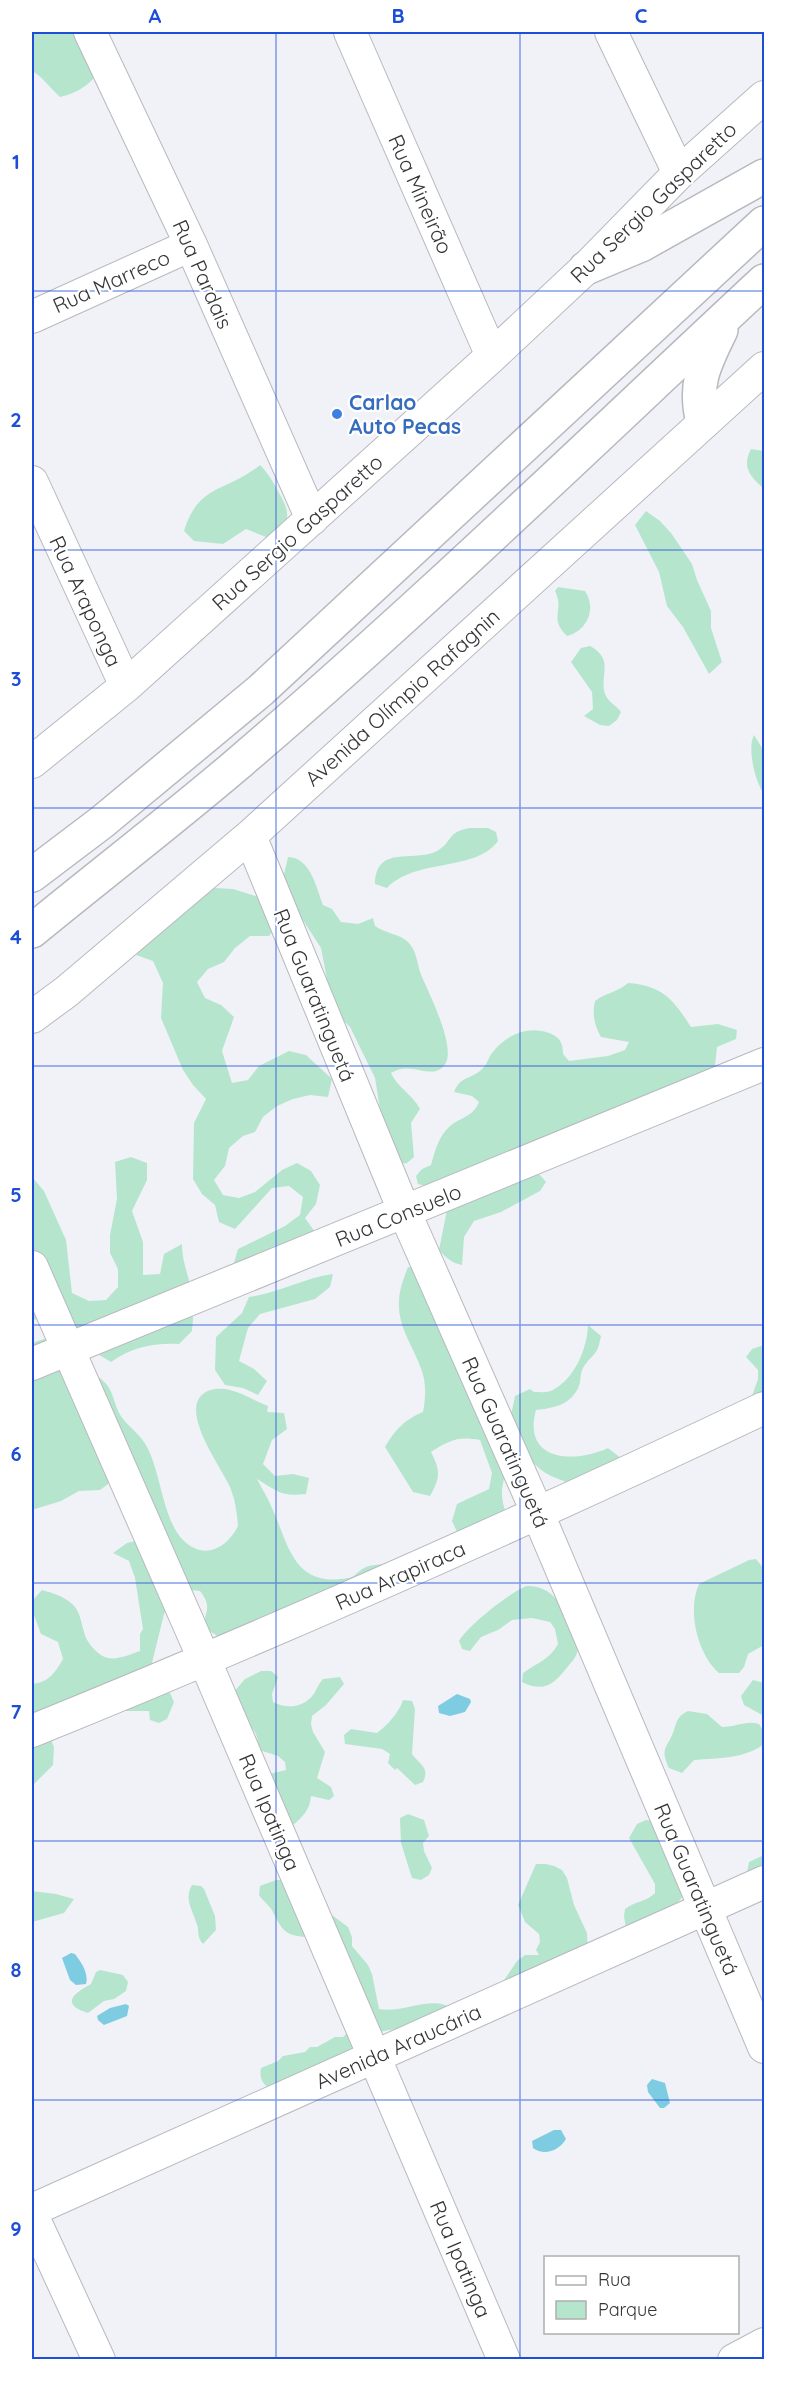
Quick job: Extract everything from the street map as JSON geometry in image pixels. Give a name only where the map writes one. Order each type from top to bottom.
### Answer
[{"type":"highway","points":[[586,268],[641,245],[765,176]]},
{"type":"highway","points":[[32,875],[102,822],[261,690],[765,223]]},
{"type":"highway","points":[[32,931],[233,768],[354,661],[632,407],[765,281]]},
{"type":"highway","points":[[703,422],[698,393],[705,363],[728,315]]},
{"type":"street","name":"Rua Pardais","points":[[90,32],[190,245],[312,519]]},
{"type":"street","name":"Rua Mineirão","points":[[350,32],[492,356]]},
{"type":"street","points":[[611,32],[679,173]]},
{"type":"street","name":"Rua Sergio Gasparetto","points":[[32,762],[126,687],[492,356],[586,268],[679,173],[765,97]]},
{"type":"street","name":"Rua Marreco","points":[[32,317],[190,245]]},
{"type":"street","name":"Avenida Olímpio Rafagnin","points":[[32,1017],[66,992],[250,836],[765,368]]},
{"type":"street","name":"Rua Araponga","points":[[32,482],[126,687]]},
{"type":"street","name":"Rua Guaratinguetá","points":[[250,836],[405,1213],[538,1514],[765,2047]]},
{"type":"street","name":"Rua Consuelo","points":[[32,1364],[763,1069]]},
{"type":"street","name":"Rua Ipatinga","points":[[32,1267],[205,1661],[504,2360]]},
{"type":"street","name":"Rua Arapiraca","points":[[32,1731],[205,1661],[538,1514],[765,1408]]},
{"type":"street","name":"Avenida Araucária","points":[[32,2210],[765,1882]]},
{"type":"street","points":[[32,2215],[99,2360]]},
{"type":"street","points":[[734,2360],[765,2344]]},
{"type":"green space","points":[[32,32],[80,32],[96,76],[80,90],[60,97],[32,71]]},
{"type":"green space","points":[[751,449],[764,451],[764,489],[747,467]]},
{"type":"green space","points":[[260,465],[271,478],[286,507],[287,518],[278,534],[271,539],[246,529],[223,544],[194,541],[184,531],[190,516],[205,497]]},
{"type":"green space","points":[[646,511],[671,533],[692,564],[711,611],[711,628],[722,662],[709,674],[683,627],[667,606],[659,572],[635,525]]},
{"type":"green space","points":[[558,587],[585,591],[590,605],[585,624],[567,636],[561,630],[557,619],[558,598],[555,591]]},
{"type":"green space","points":[[590,646],[598,651],[604,662],[605,694],[621,712],[617,720],[609,726],[600,725],[584,716],[593,709],[592,692],[571,662],[581,648]]},
{"type":"green space","points":[[754,735],[764,751],[764,794],[753,765],[751,748]]},
{"type":"green space","points":[[470,828],[488,828],[496,832],[498,841],[488,851],[475,857],[413,872],[387,888],[375,884],[377,872],[389,859],[437,851],[457,832]]},
{"type":"green space","points":[[288,857],[302,862],[307,868],[312,875],[323,905],[332,909],[341,922],[358,924],[373,918],[375,926],[405,939],[415,952],[448,1048],[447,1059],[443,1067],[438,1070],[432,1072],[406,1068],[391,1073],[420,1109],[411,1123],[414,1157],[407,1163],[399,1164],[381,1115],[375,1078],[350,1027],[344,1021],[330,995],[321,948],[282,883]]},
{"type":"green space","points":[[215,888],[233,889],[265,899],[276,927],[269,936],[250,936],[235,948],[224,962],[208,969],[197,982],[205,998],[221,1005],[234,1017],[222,1051],[232,1083],[248,1080],[259,1066],[289,1051],[306,1055],[332,1079],[328,1097],[310,1095],[277,1106],[263,1117],[255,1132],[243,1136],[229,1148],[225,1166],[214,1180],[223,1195],[239,1198],[255,1192],[282,1170],[297,1163],[311,1171],[320,1185],[316,1204],[305,1218],[315,1232],[233,1266],[238,1249],[285,1226],[300,1215],[303,1197],[289,1186],[272,1188],[235,1229],[219,1222],[215,1205],[202,1194],[193,1179],[194,1123],[206,1099],[183,1070],[161,1018],[163,983],[153,961],[136,955],[198,894]]},
{"type":"green space","points":[[628,983],[659,991],[672,1002],[691,1027],[718,1024],[737,1030],[736,1039],[717,1047],[715,1066],[710,1074],[429,1187],[418,1184],[416,1176],[422,1169],[431,1165],[437,1144],[443,1135],[450,1126],[473,1111],[479,1102],[472,1096],[454,1092],[457,1087],[463,1080],[482,1069],[497,1047],[510,1037],[533,1030],[549,1033],[560,1041],[563,1054],[569,1061],[608,1056],[625,1050],[629,1042],[601,1037],[595,1024],[594,1010],[595,1001]]},
{"type":"green space","points":[[131,1157],[147,1163],[147,1180],[132,1211],[143,1242],[143,1275],[160,1274],[164,1254],[182,1244],[192,1297],[192,1331],[179,1344],[143,1347],[111,1362],[38,1319],[32,1320],[32,1177],[44,1191],[66,1240],[72,1293],[89,1301],[106,1300],[118,1287],[118,1269],[110,1253],[110,1235],[117,1199],[115,1162]]},
{"type":"green space","points":[[524,1171],[540,1175],[546,1182],[540,1191],[501,1212],[474,1221],[464,1237],[462,1265],[452,1261],[439,1250],[448,1205]]},
{"type":"green space","points":[[408,1267],[425,1269],[452,1348],[454,1365],[464,1379],[508,1465],[502,1489],[506,1513],[458,1534],[452,1521],[457,1504],[489,1489],[492,1473],[480,1440],[466,1438],[454,1440],[431,1452],[438,1474],[430,1496],[413,1492],[385,1447],[401,1426],[410,1418],[423,1412],[425,1392],[422,1370],[406,1335],[399,1308],[400,1292]]},
{"type":"green space","points":[[333,1274],[330,1287],[315,1299],[260,1314],[248,1328],[239,1361],[254,1369],[267,1381],[258,1395],[243,1388],[225,1385],[215,1370],[216,1337],[242,1313],[249,1297]]},
{"type":"green space","points":[[588,1325],[601,1336],[598,1348],[581,1372],[576,1392],[567,1401],[555,1407],[536,1410],[534,1427],[537,1440],[544,1449],[554,1454],[580,1456],[608,1448],[622,1459],[574,1486],[547,1474],[530,1460],[513,1438],[510,1420],[515,1396],[530,1389],[534,1392],[551,1391],[568,1378],[582,1353]]},
{"type":"green space","points":[[47,1338],[108,1386],[120,1415],[147,1447],[171,1521],[183,1540],[191,1546],[199,1550],[214,1549],[228,1540],[238,1526],[231,1490],[204,1440],[196,1413],[197,1402],[203,1394],[223,1389],[240,1393],[268,1406],[267,1412],[284,1413],[287,1429],[272,1440],[263,1464],[275,1476],[293,1474],[309,1478],[306,1494],[285,1494],[257,1479],[289,1549],[304,1570],[315,1576],[330,1579],[348,1578],[366,1567],[382,1564],[381,1581],[360,1611],[342,1609],[228,1649],[216,1635],[203,1627],[207,1605],[200,1591],[191,1590],[173,1597],[164,1614],[152,1663],[160,1665],[163,1688],[170,1693],[174,1702],[167,1719],[159,1723],[150,1720],[149,1711],[118,1711],[51,1740],[54,1747],[53,1765],[32,1786],[32,1684],[51,1676],[63,1659],[58,1642],[41,1634],[32,1610],[32,1601],[42,1590],[68,1601],[78,1613],[90,1644],[97,1652],[108,1658],[140,1651],[140,1634],[143,1629],[135,1578],[129,1561],[113,1553],[127,1543],[144,1539],[115,1479],[100,1490],[79,1491],[61,1501],[32,1510],[32,1343]]},
{"type":"green space","points":[[764,1345],[764,1402],[756,1402],[752,1396],[758,1379],[758,1370],[746,1357],[752,1349]]},
{"type":"green space","points":[[756,1559],[764,1569],[764,1645],[748,1654],[744,1667],[739,1673],[719,1673],[705,1655],[696,1631],[694,1606],[699,1584],[749,1560]]},
{"type":"green space","points":[[526,1586],[543,1589],[555,1598],[569,1618],[578,1643],[578,1651],[572,1661],[559,1677],[544,1686],[537,1687],[522,1682],[523,1673],[547,1657],[558,1644],[555,1629],[550,1622],[532,1618],[512,1620],[498,1630],[481,1637],[470,1651],[462,1649],[459,1641],[490,1610]]},
{"type":"green space","points":[[261,1671],[271,1671],[278,1677],[272,1694],[273,1702],[283,1706],[304,1703],[313,1695],[323,1679],[340,1677],[344,1684],[326,1705],[312,1716],[311,1724],[325,1752],[317,1778],[331,1787],[334,1796],[329,1800],[311,1796],[305,1812],[293,1825],[283,1823],[261,1776],[286,1770],[285,1762],[278,1756],[259,1750],[255,1732],[240,1721],[233,1693],[245,1679]]},
{"type":"green space","points":[[753,1680],[764,1683],[764,1716],[744,1705],[741,1696]]},
{"type":"green space","points":[[403,1700],[412,1701],[415,1709],[412,1754],[425,1769],[423,1782],[415,1785],[397,1768],[395,1770],[388,1763],[390,1754],[382,1749],[345,1744],[344,1735],[351,1729],[377,1733],[393,1718]]},
{"type":"green space","points":[[688,1711],[707,1714],[722,1727],[759,1724],[764,1732],[764,1744],[748,1753],[694,1760],[682,1773],[669,1768],[665,1756],[666,1748],[678,1719]]},
{"type":"green space","points":[[408,1814],[424,1820],[429,1836],[423,1843],[432,1868],[429,1875],[421,1880],[412,1878],[401,1843],[400,1818]]},
{"type":"green space","points":[[646,1820],[654,1821],[683,1896],[671,1911],[626,1927],[625,1909],[655,1893],[655,1884],[629,1838],[637,1824]]},
{"type":"green space","points":[[764,1855],[764,1877],[754,1879],[747,1872],[749,1862]]},
{"type":"green space","points":[[536,1864],[554,1866],[562,1870],[567,1878],[574,1905],[587,1933],[588,1954],[502,1983],[517,1961],[525,1955],[539,1955],[536,1950],[540,1942],[539,1934],[525,1922],[518,1905]]},
{"type":"green space","points":[[276,1880],[285,1880],[348,1927],[352,1937],[352,1946],[368,1965],[372,1974],[379,2009],[389,2010],[437,2003],[454,2010],[414,2031],[396,2029],[378,2032],[365,2044],[272,2090],[269,2088],[261,2079],[261,2068],[278,2061],[283,2056],[305,2052],[310,2047],[317,2047],[335,2037],[343,2037],[349,2031],[314,1938],[297,1936],[283,1929],[271,1908],[259,1895],[260,1886]]},
{"type":"green space","points":[[192,1885],[201,1886],[204,1889],[215,1916],[216,1930],[203,1944],[190,1904],[189,1895]]},
{"type":"green space","points":[[32,1891],[74,1899],[64,1913],[32,1922]]},
{"type":"green space","points":[[100,1970],[123,1975],[128,1982],[126,1991],[114,1999],[104,2001],[88,2013],[79,2010],[72,2003],[72,1999],[79,1991],[91,1984],[96,1972]]},
{"type":"water","points":[[457,1694],[470,1699],[471,1702],[465,1712],[450,1716],[439,1713],[438,1706]]},
{"type":"water","points":[[71,1953],[75,1954],[84,1968],[86,1984],[76,1985],[70,1980],[62,1958]]},
{"type":"water","points":[[126,2004],[129,2006],[127,2016],[104,2025],[98,2020],[97,2016],[110,2008]]},
{"type":"water","points":[[652,2079],[665,2083],[670,2103],[664,2108],[660,2108],[648,2092],[647,2085]]},
{"type":"water","points":[[554,2130],[561,2130],[566,2139],[559,2147],[546,2152],[533,2148],[532,2141]]},
{"type":"place","name":"Carlao Auto Pecas","points":[[337,414]]}]
